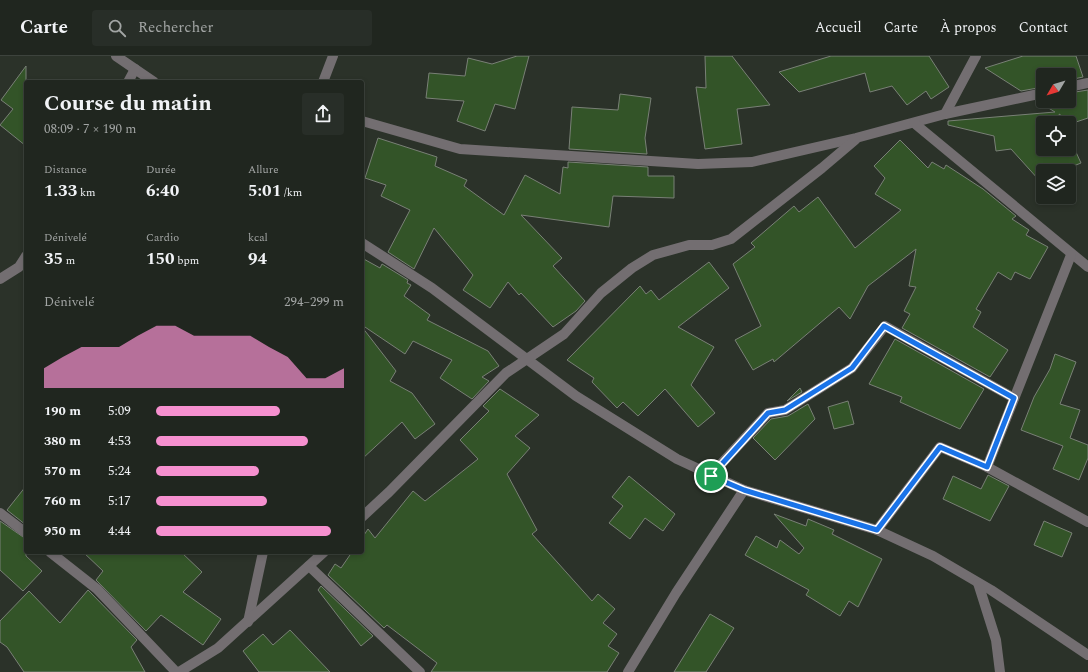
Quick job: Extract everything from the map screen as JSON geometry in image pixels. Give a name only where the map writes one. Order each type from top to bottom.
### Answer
[{"type":"street","points":[[116,56],[151,80]]},
{"type":"street","points":[[324,80],[333,56]]},
{"type":"street","points":[[945,114],[976,56]]},
{"type":"street","points":[[129,80],[135,69]]},
{"type":"street","points":[[1076,86],[1088,83]]},
{"type":"street","points":[[364,122],[460,149],[698,164],[752,162],[856,138],[945,114],[1036,94]]},
{"type":"street","points":[[914,123],[1023,212],[1071,255],[1088,267]]},
{"type":"street","points":[[364,515],[389,492],[506,373],[564,334],[600,293],[632,268],[653,255],[690,245],[712,245],[731,239],[822,168],[856,138]]},
{"type":"street","points":[[364,244],[432,288],[526,360],[576,396],[677,459],[744,490],[877,530],[933,556],[978,582],[1088,655]]},
{"type":"street","points":[[987,467],[1071,255]]},
{"type":"street","points":[[0,279],[19,268],[24,259]]},
{"type":"street","points":[[711,476],[768,413],[785,410],[852,368],[884,326],[1014,398]]},
{"type":"street","points":[[877,530],[940,447],[987,467],[1088,522]]},
{"type":"street","points":[[628,672],[676,593],[744,490]]},
{"type":"street","points":[[0,513],[24,531]]},
{"type":"street","points":[[53,554],[97,589],[176,672]]},
{"type":"street","points":[[248,622],[264,554]]},
{"type":"street","points":[[179,672],[218,648],[322,554]]},
{"type":"street","points":[[309,566],[420,672]]},
{"type":"street","points":[[978,582],[996,640],[1000,672]]},
{"type":"building","points":[[517,56],[529,56],[515,109],[495,104],[485,131],[457,121],[464,101],[426,98],[429,73],[465,76],[468,58],[492,64]]},
{"type":"building","points":[[705,56],[732,56],[770,105],[737,109],[742,144],[705,149],[696,87],[706,88]]},
{"type":"building","points":[[831,56],[929,56],[949,87],[931,99],[926,91],[907,105],[892,86],[870,92],[865,73],[799,92],[779,72]]},
{"type":"building","points":[[1023,56],[1076,56],[1083,77],[1076,78],[1076,68],[1036,68],[1036,88],[1021,91],[985,68]]},
{"type":"building","points":[[26,66],[26,80],[24,80],[24,144],[0,125],[13,109],[1,100]]},
{"type":"building","points":[[1088,90],[1088,118],[1076,122],[1076,116],[1062,116],[1059,114],[1060,116],[1036,116],[1036,156],[1076,156],[1076,152],[1081,163],[1076,165],[1036,164],[1036,177],[1011,149],[996,151],[994,136],[948,125],[948,121],[1055,112],[1048,108],[1076,108],[1076,92]]},
{"type":"building","points":[[620,94],[651,98],[645,138],[647,154],[569,149],[572,107],[618,110]]},
{"type":"building","points":[[378,138],[437,157],[435,166],[467,180],[464,186],[504,215],[525,175],[560,194],[563,167],[568,168],[568,162],[648,167],[648,176],[674,176],[674,198],[613,196],[609,227],[521,215],[562,258],[553,266],[585,301],[576,311],[553,327],[521,293],[519,295],[508,282],[490,308],[463,290],[473,275],[434,228],[414,269],[388,252],[410,210],[381,196],[386,185],[365,178]]},
{"type":"building","points":[[900,140],[928,168],[932,162],[944,169],[946,165],[983,189],[1016,216],[1012,219],[1029,230],[1026,235],[1048,247],[1030,279],[1015,272],[1011,280],[998,272],[976,309],[981,312],[973,327],[1008,350],[990,377],[902,328],[910,314],[904,311],[916,287],[909,286],[916,249],[868,286],[850,319],[839,307],[774,362],[773,359],[753,370],[735,340],[761,326],[733,264],[755,247],[751,243],[794,206],[799,212],[818,197],[855,248],[901,210],[875,194],[885,178],[874,166]]},
{"type":"building","points":[[364,259],[380,268],[382,264],[408,280],[407,283],[411,285],[404,296],[430,315],[427,320],[488,351],[499,366],[482,377],[489,381],[472,399],[440,378],[452,360],[413,341],[405,354],[364,326]]},
{"type":"building","points":[[709,262],[729,288],[678,327],[714,347],[691,385],[715,413],[698,427],[665,389],[638,416],[623,402],[617,408],[592,382],[594,378],[567,360],[640,286],[646,294],[651,290],[659,300]]},
{"type":"building","points":[[364,330],[396,371],[390,381],[412,393],[435,424],[415,439],[402,422],[364,457]]},
{"type":"building","points":[[895,339],[984,389],[960,429],[900,402],[902,397],[869,384]]},
{"type":"building","points":[[1055,354],[1076,362],[1060,404],[1080,410],[1070,438],[1088,445],[1088,458],[1079,480],[1053,469],[1063,446],[1021,430],[1034,397],[1050,369]]},
{"type":"building","points":[[800,388],[802,392],[787,401]]},
{"type":"building","points":[[500,389],[539,415],[515,436],[530,448],[507,474],[537,530],[532,534],[592,601],[598,594],[615,609],[603,623],[617,634],[608,646],[619,653],[607,672],[431,672],[437,663],[387,625],[384,628],[328,575],[335,564],[341,568],[351,554],[364,554],[364,535],[368,529],[375,538],[413,491],[425,501],[478,459],[460,440],[489,411],[483,406]]},
{"type":"building","points":[[848,401],[854,424],[834,429],[828,407]]},
{"type":"building","points":[[808,404],[815,419],[775,460],[753,438],[771,419],[788,416]]},
{"type":"building","points":[[988,475],[1009,486],[990,521],[943,499],[953,476],[981,489]]},
{"type":"building","points":[[629,476],[675,514],[663,531],[645,518],[630,539],[609,523],[623,506],[612,497]]},
{"type":"building","points":[[24,489],[24,523],[7,510]]},
{"type":"building","points":[[774,514],[806,526],[808,519],[834,530],[832,534],[882,559],[858,607],[849,601],[840,616],[806,595],[809,590],[745,555],[756,536],[777,548],[780,540],[799,554],[804,548]]},
{"type":"building","points":[[0,521],[24,538],[24,554],[26,554],[26,556],[42,571],[23,591],[0,570]]},
{"type":"building","points":[[1044,521],[1072,533],[1062,557],[1034,545]]},
{"type":"building","points":[[85,554],[183,554],[202,572],[183,592],[221,619],[203,645],[161,615],[146,631],[96,580],[103,571]]},
{"type":"building","points":[[321,586],[373,636],[361,646],[318,590]]},
{"type":"building","points":[[88,590],[137,640],[131,647],[145,672],[24,672],[7,647],[0,642],[0,621],[29,591],[60,623]]},
{"type":"building","points":[[710,614],[734,628],[706,672],[674,672]]},
{"type":"building","points":[[290,630],[330,672],[259,672],[243,651],[263,634],[273,645]]},
{"type":"route","points":[[884,326],[1014,398],[987,467],[960,457],[940,447],[877,530],[744,490],[711,476],[768,413],[785,410],[792,404],[852,368],[884,326]]}]
